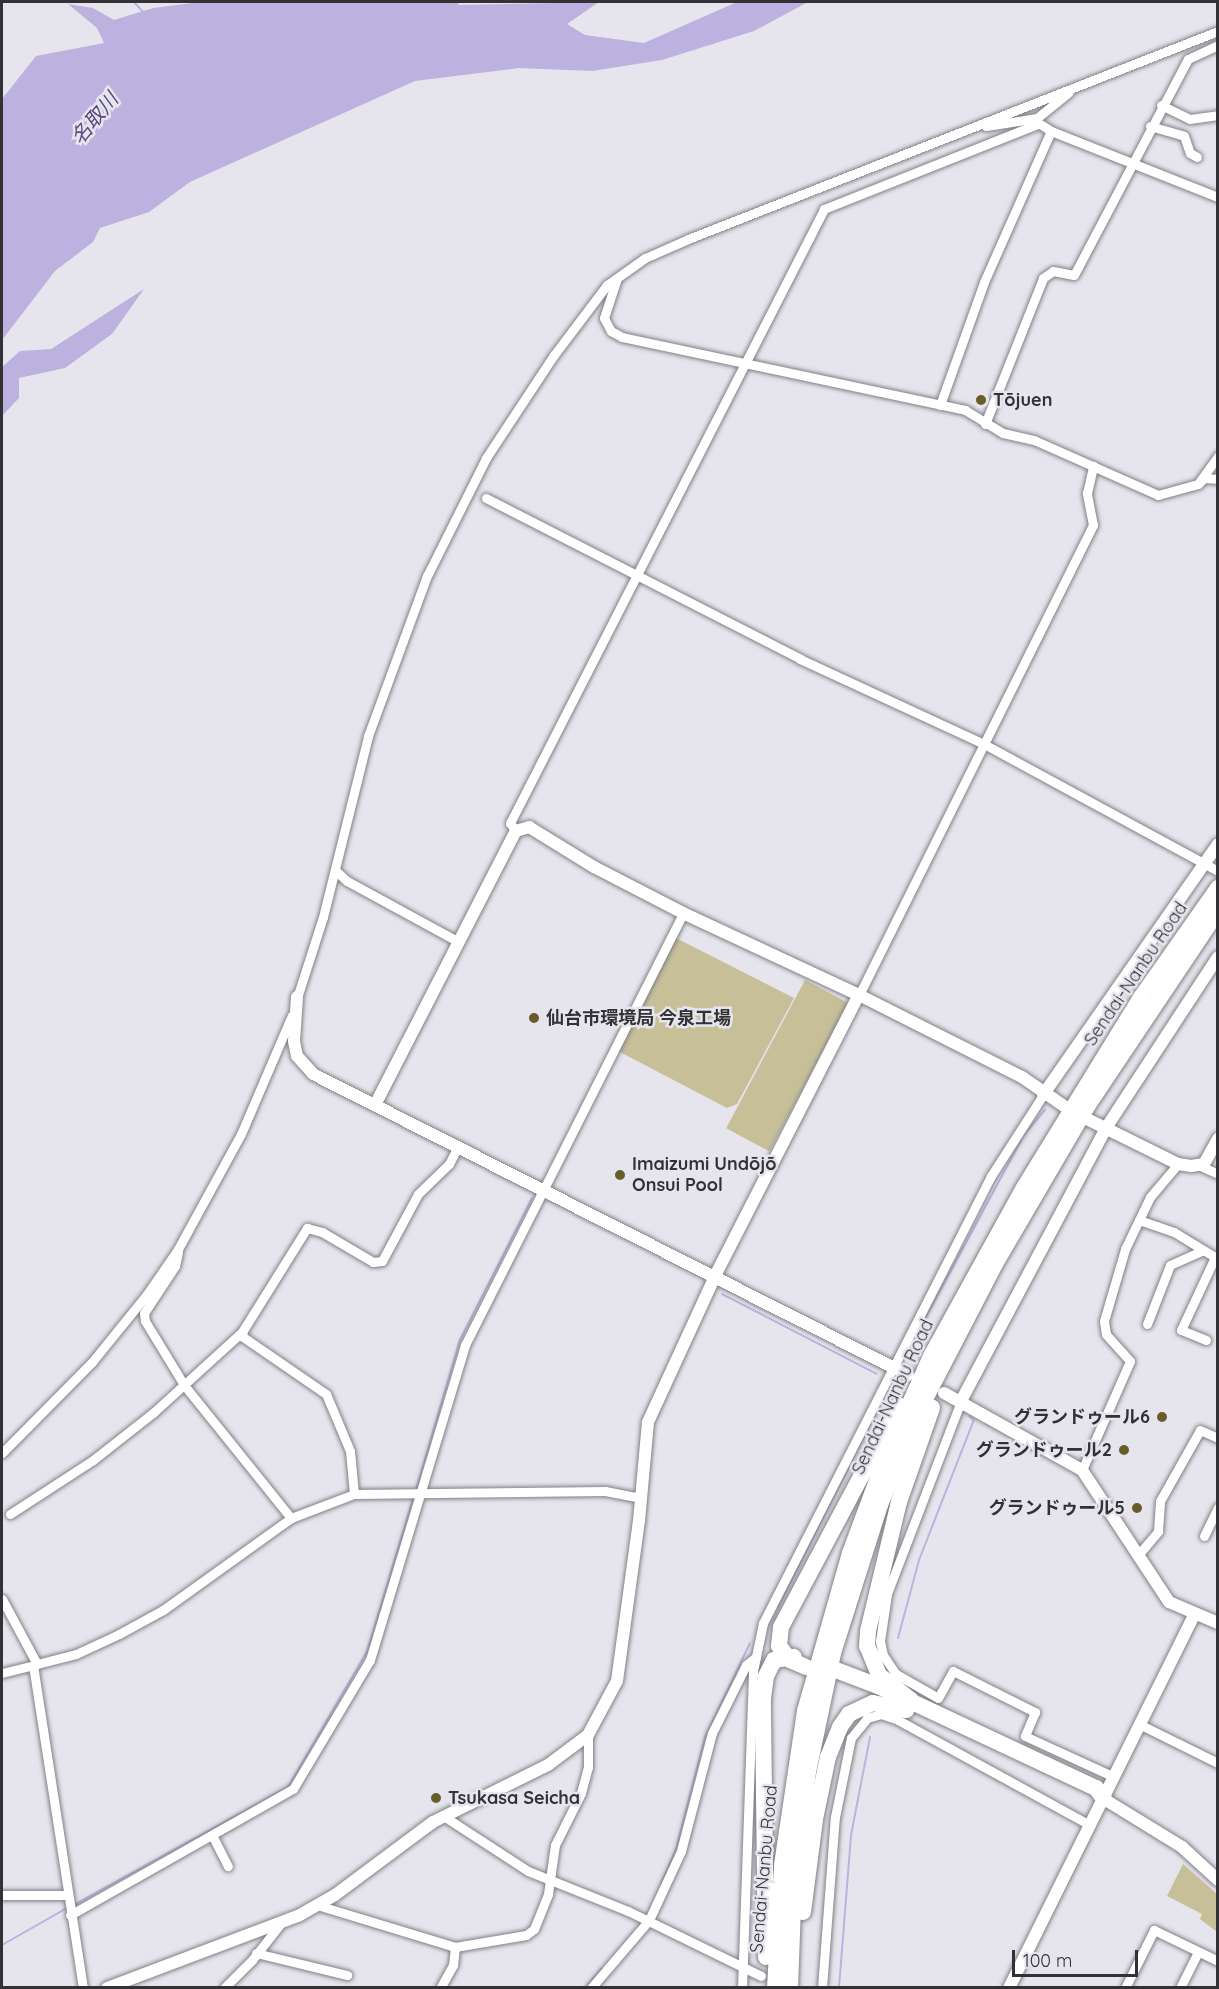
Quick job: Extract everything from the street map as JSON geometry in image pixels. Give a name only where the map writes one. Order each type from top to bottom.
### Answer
[{"type":"highway","name":"Sendai-Nanbu Road","points":[[775,1988],[788,1806],[820,1648],[868,1501],[931,1356],[975,1273],[1078,1097],[1218,888]]},
{"type":"highway","name":"Sendai-Nanbu Road","points":[[791,1988],[794,1878],[803,1805],[819,1717],[846,1605],[880,1505],[908,1436],[994,1264],[1089,1105],[1218,911]]},
{"type":"highway","points":[[908,1705],[879,1676],[872,1663],[867,1646],[872,1604],[917,1449],[994,1264]]},
{"type":"highway","points":[[786,1656],[778,1635],[790,1608],[887,1424],[931,1356]]},
{"type":"highway","points":[[786,1656],[807,1663]]},
{"type":"highway","points":[[764,1982],[763,1698],[770,1666],[786,1656]]},
{"type":"highway","points":[[835,1674],[1096,1788],[1104,1799]]},
{"type":"highway","points":[[791,1988],[815,1819],[835,1740],[849,1714],[861,1708],[886,1703],[908,1705]]},
{"type":"street","points":[[2,1453],[92,1362],[147,1294],[178,1248],[241,1134],[287,1031],[335,870],[365,745],[386,680],[414,606],[462,501],[525,398],[590,306],[617,276],[645,258],[688,239],[1218,31]]},
{"type":"street","points":[[985,424],[1043,278],[1053,271],[1074,275],[1161,105],[1188,59],[1218,45]]},
{"type":"street","points":[[516,831],[510,823],[748,363],[824,210],[1035,122],[1071,90]]},
{"type":"street","points":[[1161,105],[1190,119],[1218,115]]},
{"type":"street","points":[[1184,136],[1190,119]]},
{"type":"street","points":[[976,126],[1035,122],[1051,131],[1217,196]]},
{"type":"street","points":[[1150,126],[1184,136],[1197,157]]},
{"type":"street","points":[[940,405],[984,282],[1051,131]]},
{"type":"street","points":[[617,276],[604,318],[611,331],[965,410],[985,424],[1093,466],[1158,495],[1198,484],[1204,478],[1218,479]]},
{"type":"street","points":[[1198,484],[1218,456]]},
{"type":"street","points":[[106,1988],[281,1923],[317,1905],[405,1839],[549,1765],[588,1735],[617,1681],[648,1422],[715,1276],[859,995],[1093,525],[1087,493],[1093,466]]},
{"type":"street","points":[[486,498],[800,659],[984,744],[1201,865],[1218,872]]},
{"type":"street","points":[[375,1105],[516,831],[529,827],[594,867],[683,913],[859,995],[1022,1077],[1036,1085],[1043,1095],[1064,1106]]},
{"type":"street","points":[[742,1988],[741,1966],[756,1657],[764,1623],[991,1176],[1043,1095],[1201,865],[1218,844]]},
{"type":"street","points":[[335,870],[347,881],[459,942]]},
{"type":"street","points":[[2,1895],[69,1906],[212,1835],[293,1789],[370,1660],[416,1493],[465,1345],[683,913]]},
{"type":"street","points":[[1114,1777],[1025,1736],[1035,1712],[953,1671],[938,1698],[896,1674],[883,1655],[880,1641],[887,1594],[961,1401],[1106,1128],[1218,957]]},
{"type":"street","points":[[297,997],[294,1041],[303,1066],[456,1149],[544,1190],[908,1375]]},
{"type":"street","points":[[1089,1119],[1178,1164],[1204,1164],[1218,1139]]},
{"type":"street","points":[[10,1514],[93,1460],[184,1385],[242,1332],[307,1228],[322,1232],[373,1262],[382,1261],[418,1194],[449,1164],[456,1149]]},
{"type":"street","points":[[1082,1470],[1130,1361],[1106,1334],[1104,1321],[1125,1249],[1150,1197],[1178,1164]]},
{"type":"street","points":[[1198,1165],[1218,1174]]},
{"type":"street","points":[[1140,1220],[1174,1232],[1201,1251],[1216,1258],[1180,1329],[1206,1340]]},
{"type":"street","points":[[178,1248],[175,1266],[144,1316],[184,1385],[291,1518]]},
{"type":"street","points":[[1147,1324],[1170,1265],[1201,1251]]},
{"type":"street","points":[[242,1332],[252,1344],[326,1394],[350,1451],[354,1494]]},
{"type":"street","points":[[944,1393],[1082,1470],[1169,1602],[1218,1623]]},
{"type":"street","points":[[1139,1554],[1158,1531],[1160,1501],[1200,1430],[1218,1438]]},
{"type":"street","points":[[2,1673],[76,1654],[163,1610],[291,1518],[354,1494],[605,1491],[640,1498]]},
{"type":"street","points":[[1204,1536],[1218,1508]]},
{"type":"street","points":[[2,1599],[35,1665],[83,1988]]},
{"type":"street","points":[[1009,1988],[1195,1614]]},
{"type":"street","points":[[591,1988],[649,1920],[681,1851],[712,1732],[746,1665],[756,1657]]},
{"type":"street","points":[[822,1988],[835,1817],[851,1738],[867,1718],[881,1714],[898,1720],[1090,1825]]},
{"type":"street","points":[[1141,1725],[1218,1762]]},
{"type":"street","points":[[317,1905],[456,1947],[526,1935],[534,1929],[548,1894],[555,1845],[582,1792],[588,1767],[588,1735]]},
{"type":"street","points":[[1104,1799],[1182,1847],[1218,1880]]},
{"type":"street","points":[[445,1817],[505,1859],[549,1881],[649,1920],[741,1966],[764,1982]]},
{"type":"street","points":[[212,1835],[228,1866]]},
{"type":"street","points":[[224,1988],[281,1923]]},
{"type":"street","points":[[1125,1988],[1154,1930],[1218,1961]]},
{"type":"street","points":[[440,1988],[453,1965],[456,1947]]},
{"type":"street","points":[[1179,1988],[1198,1952]]},
{"type":"street","points":[[256,1953],[347,1976]]},
{"type":"shaded area","points":[[676,938],[794,998],[737,1104],[727,1108],[618,1051]]},
{"type":"shaded area","points":[[805,980],[848,1003],[769,1151],[726,1128]]},
{"type":"shaded area","points":[[1183,1864],[1217,1894],[1217,1932],[1200,1919],[1202,1914],[1167,1896]]},
{"type":"water","name":"名取川","points":[[200,2],[459,2],[458,5],[599,2],[567,24],[585,35],[644,43],[737,2],[808,2],[754,31],[662,60],[592,71],[519,68],[415,81],[190,182],[149,212],[100,228],[93,242],[55,271],[2,340],[2,99],[36,56],[104,43],[97,28],[68,4],[93,8],[114,20],[153,8]]},
{"type":"water","points":[[144,289],[112,334],[65,368],[19,378],[19,398],[2,416],[2,367],[20,351],[51,349]]},
{"type":"waterway","points":[[134,2],[144,13]]},
{"type":"waterway","points":[[906,1354],[1024,1135],[1045,1110]]},
{"type":"waterway","points":[[416,1490],[460,1340],[532,1198]]},
{"type":"waterway","points":[[722,1294],[877,1374]]},
{"type":"waterway","points":[[778,1607],[888,1389]]},
{"type":"waterway","points":[[898,1638],[919,1560],[974,1420],[969,1416]]},
{"type":"waterway","points":[[74,1905],[288,1787],[367,1652],[414,1495]]},
{"type":"waterway","points":[[661,1884],[676,1849],[705,1737],[750,1643]]},
{"type":"waterway","points":[[839,1988],[851,1835],[870,1737]]},
{"type":"waterway","points":[[2,1945],[69,1907]]},
{"type":"waterway","points":[[585,1988],[601,1969]]},
{"type":"place","name":"Tōjuen","points":[[981,400]]},
{"type":"place","name":"仙台市環境局 今泉工場","points":[[534,1018]]},
{"type":"place","name":"Imaizumi Undōjō Onsui Pool","points":[[620,1175]]},
{"type":"place","name":"グランドゥール6","points":[[1162,1417]]},
{"type":"place","name":"グランドゥール2","points":[[1124,1450]]},
{"type":"place","name":"グランドゥール5","points":[[1137,1508]]},
{"type":"place","name":"Tsukasa Seicha","points":[[436,1798]]}]
